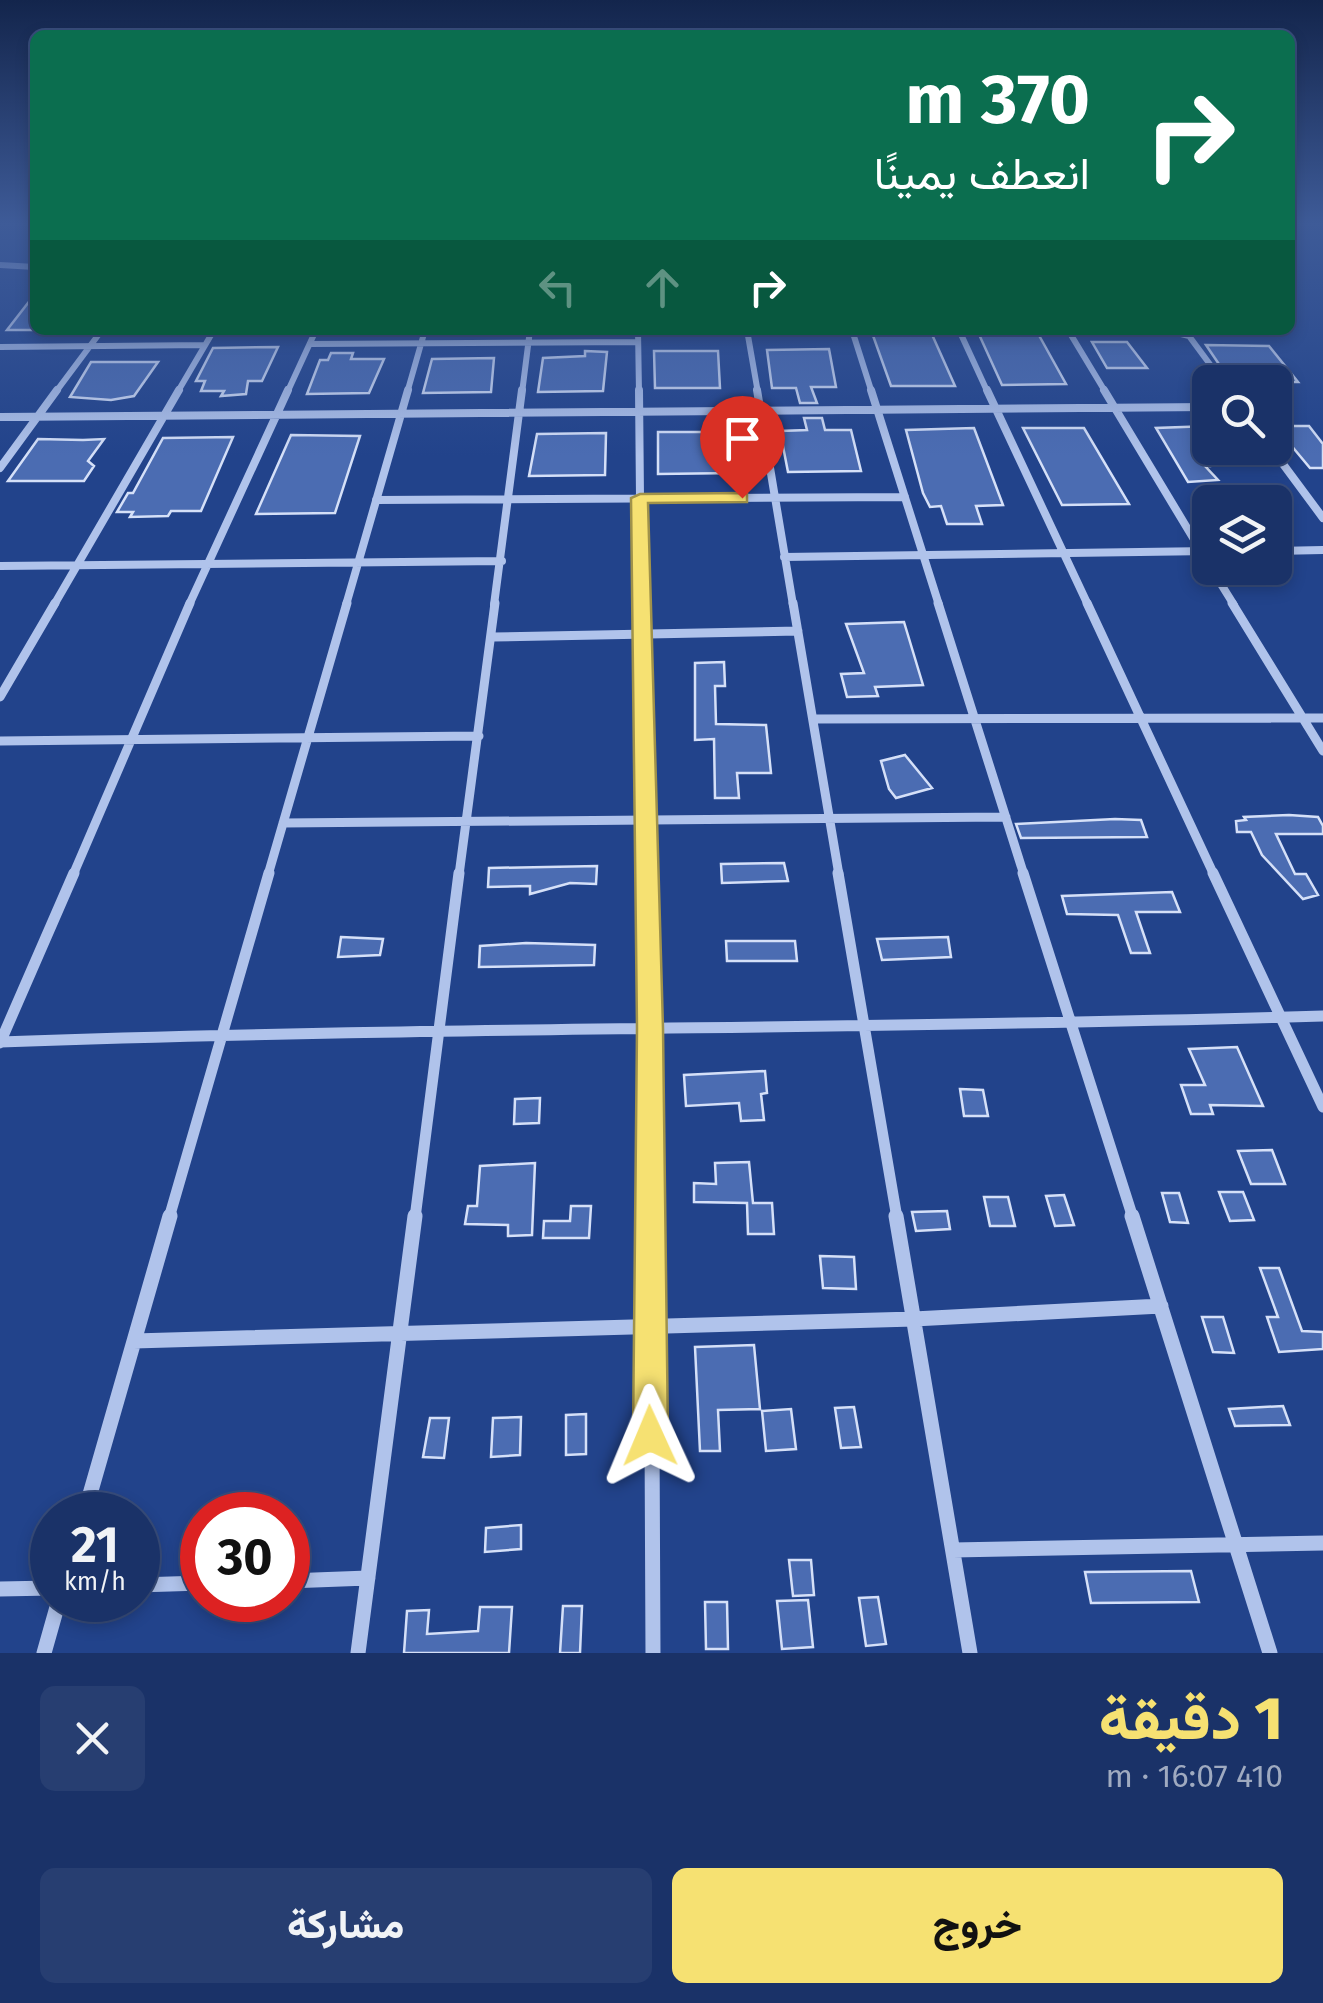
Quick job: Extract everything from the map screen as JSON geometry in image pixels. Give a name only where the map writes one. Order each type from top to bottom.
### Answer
[{"type":"street","points":[[0,468],[98,335]]},
{"type":"street","points":[[0,698],[211,335]]},
{"type":"street","points":[[314,335],[207,564],[0,1042],[221,1032],[1072,1025],[1323,1016]]},
{"type":"street","points":[[358,1653],[493,637],[529,335]]},
{"type":"street","points":[[748,335],[970,1653]]},
{"type":"street","points":[[854,335],[1270,1653]]},
{"type":"street","points":[[962,335],[1323,1106]]},
{"type":"street","points":[[1071,335],[1111,407],[1192,531]]},
{"type":"street","points":[[1185,335],[1210,365]]},
{"type":"street","points":[[310,344],[423,336],[528,342],[638,336],[643,820],[650,1028],[653,1653]]},
{"type":"street","points":[[91,1492],[423,336]]},
{"type":"street","points":[[0,347],[205,345]]},
{"type":"street","points":[[0,417],[1192,407]]},
{"type":"street","points":[[1284,465],[1323,518]]},
{"type":"street","points":[[376,500],[905,497]]},
{"type":"street","points":[[1292,551],[1323,550]]},
{"type":"street","points":[[784,556],[1192,552]]},
{"type":"street","points":[[0,566],[502,561]]},
{"type":"street","points":[[1221,585],[1323,751]]},
{"type":"street","points":[[493,637],[798,631]]},
{"type":"street","points":[[813,719],[1323,718]]},
{"type":"street","points":[[0,741],[479,736]]},
{"type":"street","points":[[283,823],[1006,817]]},
{"type":"street","points":[[134,1341],[914,1319],[1160,1306]]},
{"type":"street","points":[[952,1550],[1323,1543]]},
{"type":"street","points":[[310,1580],[368,1578]]},
{"type":"street","points":[[0,1589],[30,1588]]},
{"type":"street","points":[[44,1653],[53,1622]]},
{"type":"building","points":[[29,302],[30,302],[30,330],[7,330]]},
{"type":"building","points":[[873,335],[932,335],[955,386],[891,386]]},
{"type":"building","points":[[979,335],[1039,335],[1066,384],[1002,385]]},
{"type":"building","points":[[1092,342],[1127,342],[1147,368],[1107,368]]},
{"type":"building","points":[[1206,345],[1269,346],[1284,365],[1220,365]]},
{"type":"building","points":[[278,347],[262,381],[248,381],[246,394],[221,396],[224,391],[201,391],[205,381],[196,381],[213,348]]},
{"type":"building","points":[[829,349],[836,387],[811,387],[817,403],[800,403],[796,388],[772,388],[767,350]]},
{"type":"building","points":[[585,351],[607,352],[603,391],[538,392],[543,358],[585,356]]},
{"type":"building","points":[[654,351],[718,351],[720,388],[655,388]]},
{"type":"building","points":[[331,353],[353,353],[351,359],[384,359],[369,393],[307,394],[320,360],[328,360]]},
{"type":"building","points":[[494,358],[491,392],[423,393],[432,359]]},
{"type":"building","points":[[91,362],[158,362],[134,396],[111,400],[70,397]]},
{"type":"building","points":[[804,418],[822,418],[825,430],[851,430],[861,471],[788,472],[780,431],[807,430]]},
{"type":"building","points":[[1292,426],[1309,426],[1323,444],[1323,468],[1310,468],[1292,446]]},
{"type":"building","points":[[1192,427],[1192,465],[1210,465],[1205,466],[1218,480],[1188,482],[1156,428]]},
{"type":"building","points":[[974,428],[1003,505],[976,506],[982,524],[947,524],[941,506],[930,507],[923,493],[906,430]]},
{"type":"building","points":[[1023,428],[1084,428],[1129,504],[1062,505]]},
{"type":"building","points":[[658,432],[725,432],[735,473],[658,474]]},
{"type":"building","points":[[606,433],[605,475],[529,476],[537,434]]},
{"type":"building","points":[[291,435],[360,436],[335,513],[256,514]]},
{"type":"building","points":[[233,437],[201,511],[130,517],[133,512],[117,512],[128,493],[133,493],[163,438]]},
{"type":"building","points":[[38,439],[104,439],[88,461],[94,466],[84,481],[8,481]]},
{"type":"building","points":[[904,622],[923,685],[875,687],[878,696],[847,697],[841,674],[864,673],[846,624]]},
{"type":"building","points":[[724,662],[725,686],[715,686],[716,724],[766,725],[771,773],[737,773],[739,798],[715,798],[714,739],[695,740],[695,663]]},
{"type":"building","points":[[905,755],[932,788],[896,798],[889,789],[881,761]]},
{"type":"building","points":[[1244,817],[1318,817],[1323,826],[1323,834],[1276,834],[1295,874],[1306,874],[1318,895],[1303,899],[1262,855],[1251,832],[1237,832],[1236,821],[1246,820]]},
{"type":"building","points":[[1141,820],[1147,837],[1021,838],[1016,824]]},
{"type":"building","points":[[784,863],[788,881],[722,883],[721,864]]},
{"type":"building","points":[[597,866],[596,884],[570,883],[530,894],[530,886],[488,887],[489,868]]},
{"type":"building","points":[[1172,892],[1180,912],[1136,912],[1150,953],[1131,953],[1118,915],[1067,914],[1062,896]]},
{"type":"building","points":[[341,937],[383,939],[380,955],[338,957]]},
{"type":"building","points":[[948,937],[951,957],[882,960],[877,939]]},
{"type":"building","points":[[726,941],[795,941],[797,961],[727,961]]},
{"type":"building","points":[[595,945],[594,965],[479,967],[480,946]]},
{"type":"building","points":[[1237,1047],[1263,1106],[1210,1105],[1213,1114],[1191,1114],[1181,1085],[1205,1085],[1189,1049]]},
{"type":"building","points":[[765,1071],[767,1093],[761,1094],[764,1120],[741,1121],[739,1103],[686,1106],[684,1075]]},
{"type":"building","points":[[960,1089],[983,1090],[988,1116],[964,1116]]},
{"type":"building","points":[[540,1098],[539,1123],[514,1124],[515,1099]]},
{"type":"building","points":[[1272,1150],[1285,1184],[1251,1184],[1238,1151]]},
{"type":"building","points":[[749,1162],[753,1203],[772,1203],[774,1234],[748,1234],[747,1203],[694,1202],[694,1183],[716,1184],[715,1163]]},
{"type":"building","points":[[535,1163],[532,1235],[508,1236],[508,1225],[465,1224],[468,1206],[477,1206],[480,1166]]},
{"type":"building","points":[[1219,1192],[1243,1192],[1254,1220],[1230,1221]]},
{"type":"building","points":[[1162,1193],[1179,1193],[1188,1223],[1170,1222]]},
{"type":"building","points":[[1064,1195],[1074,1225],[1055,1226],[1046,1196]]},
{"type":"building","points":[[984,1197],[1008,1197],[1015,1226],[990,1226]]},
{"type":"building","points":[[571,1206],[591,1206],[589,1238],[543,1238],[544,1221],[570,1221]]},
{"type":"building","points":[[947,1211],[950,1229],[916,1231],[912,1212]]},
{"type":"building","points":[[820,1256],[854,1257],[856,1289],[823,1288]]},
{"type":"building","points":[[1260,1268],[1279,1268],[1302,1331],[1323,1332],[1323,1349],[1279,1352],[1267,1317],[1278,1317]]},
{"type":"building","points":[[1202,1317],[1223,1317],[1234,1353],[1213,1352]]},
{"type":"building","points":[[754,1345],[760,1409],[718,1410],[720,1451],[700,1451],[695,1347]]},
{"type":"building","points":[[1283,1406],[1290,1425],[1235,1426],[1229,1409]]},
{"type":"building","points":[[854,1407],[861,1447],[841,1448],[835,1408]]},
{"type":"building","points":[[791,1409],[796,1449],[766,1451],[762,1411]]},
{"type":"building","points":[[586,1414],[586,1454],[566,1455],[566,1415]]},
{"type":"building","points":[[521,1417],[520,1455],[491,1457],[493,1418]]},
{"type":"building","points":[[430,1418],[449,1418],[444,1458],[423,1457]]},
{"type":"building","points":[[521,1525],[521,1549],[485,1552],[486,1528]]},
{"type":"building","points":[[789,1560],[811,1560],[814,1595],[793,1596]]},
{"type":"building","points":[[1191,1571],[1199,1602],[1091,1603],[1085,1572]]},
{"type":"building","points":[[878,1597],[886,1644],[866,1646],[859,1598]]},
{"type":"building","points":[[808,1600],[813,1647],[782,1649],[777,1601]]},
{"type":"building","points":[[705,1602],[727,1602],[728,1649],[706,1649]]},
{"type":"building","points":[[563,1606],[582,1606],[580,1653],[560,1653]]},
{"type":"building","points":[[480,1607],[512,1607],[509,1653],[404,1653],[407,1611],[429,1610],[427,1634],[478,1631]]},
{"type":"route","points":[[650,1436],[650,1028],[643,820],[640,498],[742,498]]}]
